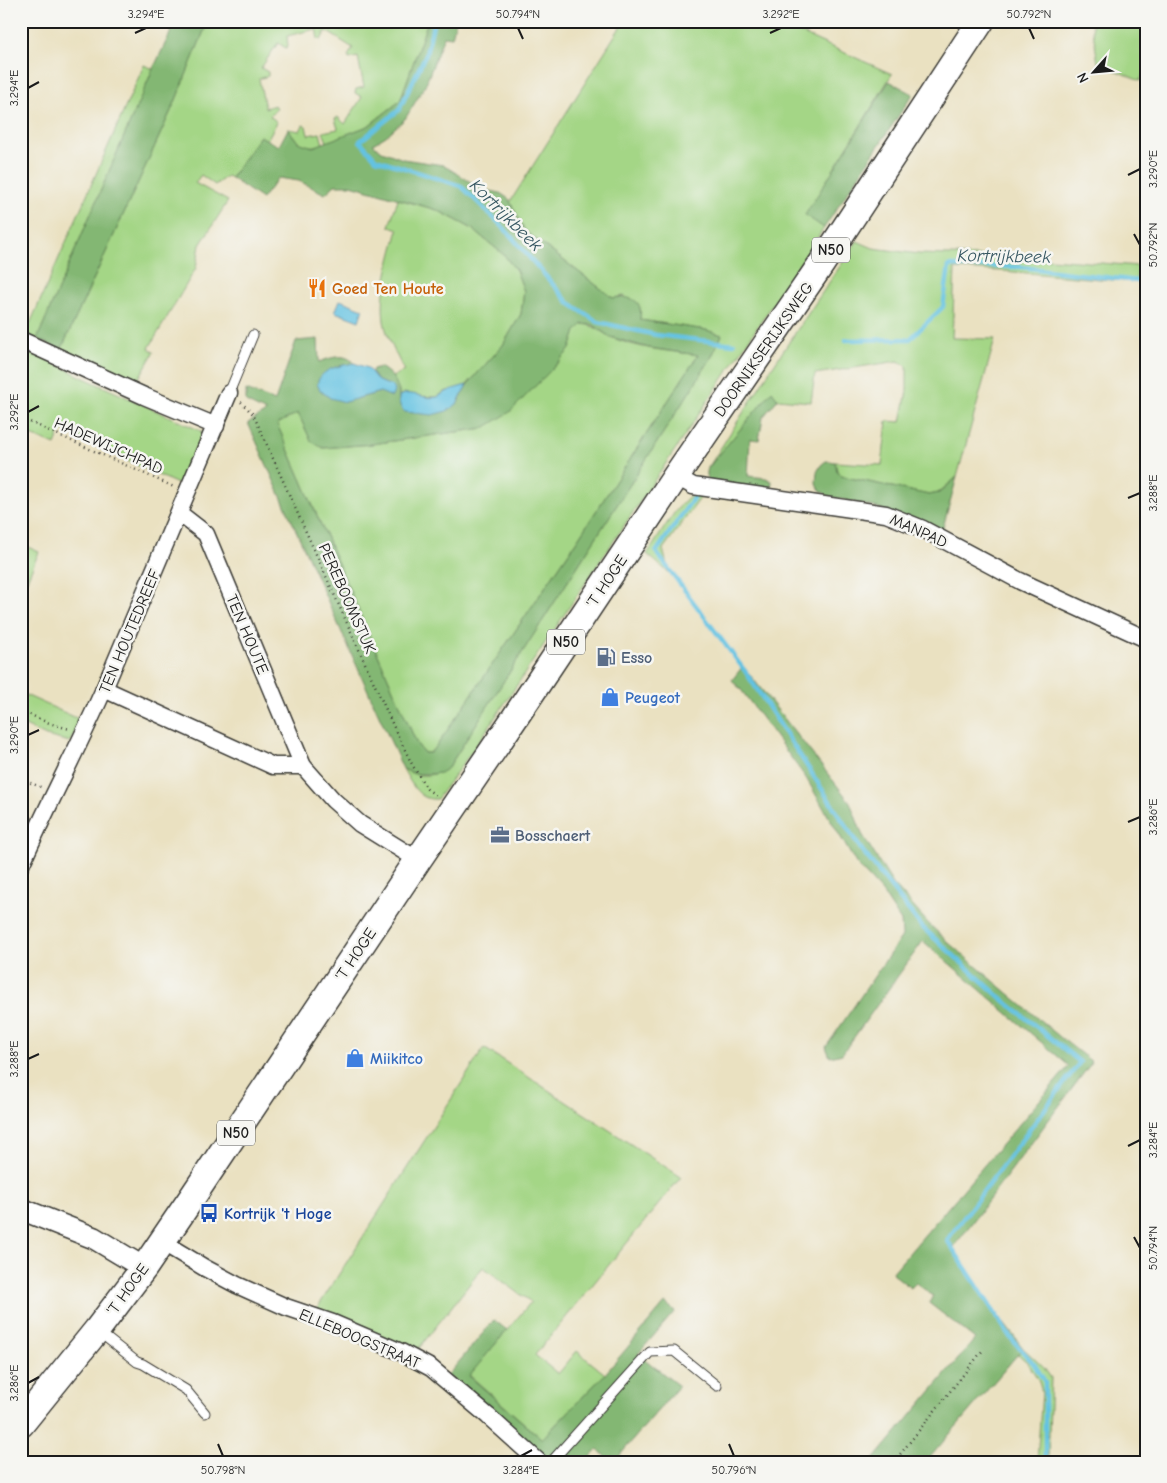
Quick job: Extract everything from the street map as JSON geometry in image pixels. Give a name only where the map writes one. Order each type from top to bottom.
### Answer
[{"type":"main road","name":"DOORNIKSERIJKSWEG","points":[[676,476],[822,263],[981,21]]},
{"type":"main road","name":"'T HOGE","points":[[21,1424],[97,1330],[162,1242],[676,476]]},
{"type":"street","points":[[22,341],[216,426]]},
{"type":"street","name":"TEN HOUTEDREEF","points":[[21,865],[43,815],[85,733],[229,393]]},
{"type":"street","name":"MANPAD","points":[[676,476],[693,486],[886,514],[923,529],[1020,581],[1146,639]]},
{"type":"street","name":"TEN HOUTE","points":[[179,513],[206,534],[303,766],[333,800],[360,824],[418,860]]},
{"type":"street","points":[[104,689],[273,766],[303,766]]},
{"type":"street","points":[[21,1209],[94,1238],[144,1268]]},
{"type":"street","name":"ELLEBOOGSTRAAT","points":[[162,1242],[237,1285],[286,1307],[333,1323],[401,1352],[431,1368],[539,1462]]},
{"type":"lane","points":[[229,393],[253,336]]},
{"type":"lane","points":[[97,1330],[137,1362],[186,1390],[205,1412]]},
{"type":"lane","points":[[551,1462],[650,1352],[674,1351],[717,1386]]},
{"type":"path","name":"PEREBOOMSTUK","points":[[229,393],[238,398],[253,414],[413,766],[427,789],[454,807]]},
{"type":"path","name":"HADEWIJCHPAD","points":[[21,418],[187,493]]},
{"type":"path","points":[[21,709],[32,716],[58,726],[85,733]]},
{"type":"path","points":[[21,778],[55,793]]},
{"type":"path","points":[[894,1462],[983,1350]]},
{"type":"green space","points":[[176,21],[208,21],[175,102],[61,350],[37,339],[153,69]]},
{"type":"green space","points":[[208,21],[428,21],[400,101],[368,126],[327,142],[323,132],[338,129],[335,119],[338,117],[345,124],[362,97],[355,93],[356,89],[364,87],[358,57],[349,59],[348,56],[353,48],[326,31],[321,40],[318,39],[316,29],[287,36],[288,46],[286,48],[278,43],[261,68],[268,72],[268,76],[259,79],[265,108],[275,105],[277,108],[270,116],[277,122],[267,140],[260,136],[231,178],[227,176],[215,185],[201,175],[195,183],[228,201],[200,245],[196,268],[149,348],[154,352],[136,383],[61,350],[175,102]]},
{"type":"green space","points":[[428,21],[456,21],[452,37],[444,36],[425,86],[405,119],[386,136],[373,144],[382,151],[403,159],[443,165],[482,189],[500,193],[509,199],[525,231],[613,298],[629,298],[636,301],[640,309],[640,320],[706,330],[722,335],[710,360],[448,768],[440,773],[431,774],[415,774],[403,769],[248,423],[266,412],[246,402],[246,390],[275,401],[296,341],[318,339],[319,362],[342,357],[354,363],[336,367],[326,372],[359,398],[380,392],[392,386],[378,381],[372,372],[373,369],[380,367],[389,373],[395,381],[399,402],[457,404],[467,385],[503,345],[521,314],[524,291],[516,270],[503,254],[471,228],[437,210],[351,185],[335,185],[325,194],[299,181],[278,178],[262,199],[231,178],[260,136],[279,146],[288,129],[298,142],[313,147],[368,126],[400,101]],"holes":[[[583,324],[593,325],[610,337],[649,348],[698,355],[576,542],[438,744],[430,753],[424,753],[417,744],[277,424],[298,413],[311,441],[323,448],[372,444],[484,428],[510,412],[553,368],[570,349],[576,331]]]},
{"type":"green space","points":[[624,21],[796,21],[794,30],[892,74],[806,215],[824,228],[476,746],[437,799],[430,799],[416,790],[403,769],[413,774],[428,775],[448,768],[710,360],[722,335],[706,330],[640,320],[640,308],[624,296],[613,298],[525,231],[510,202]]},
{"type":"green space","points":[[1094,21],[1146,21],[1146,67],[1140,81],[1098,63],[1092,25]]},
{"type":"green space","points":[[144,65],[153,69],[37,339],[25,335]]},
{"type":"green space","points":[[889,81],[913,94],[824,228],[805,215]]},
{"type":"green space","points":[[303,125],[306,126],[308,135],[320,133],[323,144],[307,146],[302,144],[288,129],[300,131]]},
{"type":"green space","points":[[398,199],[437,210],[471,228],[503,254],[516,270],[524,291],[521,314],[503,345],[467,385],[444,392],[437,397],[404,393],[399,396],[399,390],[392,377],[404,371],[387,334],[383,309],[387,274],[398,229],[389,226]]},
{"type":"green space","points":[[857,241],[873,248],[919,254],[1038,258],[1138,266],[1136,282],[955,269],[952,338],[995,339],[957,477],[938,493],[929,495],[841,476],[837,471],[835,462],[882,465],[887,421],[901,422],[907,391],[907,366],[898,361],[815,374],[811,402],[778,399],[772,392],[708,468],[771,369]]},
{"type":"green space","points":[[583,324],[592,326],[611,337],[632,344],[698,355],[576,542],[438,744],[430,753],[424,753],[417,744],[277,424],[298,413],[311,441],[323,448],[372,444],[484,428],[532,389],[553,368],[570,349],[576,331]]},
{"type":"green space","points":[[37,354],[84,378],[201,431],[203,440],[184,487],[61,430],[55,445],[21,431],[21,358]]},
{"type":"green space","points":[[772,391],[778,399],[763,417],[759,440],[750,439],[748,476],[766,478],[772,481],[771,491],[707,481],[708,468]]},
{"type":"green space","points":[[826,461],[835,462],[837,471],[841,476],[929,495],[939,493],[957,477],[942,531],[878,508],[828,496],[820,490],[816,483],[817,472]]},
{"type":"green space","points":[[695,492],[704,493],[663,549],[669,573],[647,554],[681,504]]},
{"type":"green space","points":[[21,544],[39,552],[24,587],[21,586]]},
{"type":"green space","points":[[743,666],[850,802],[862,834],[893,884],[950,944],[1092,1062],[953,1248],[999,1317],[1023,1348],[926,1462],[872,1462],[975,1339],[929,1303],[933,1296],[916,1283],[911,1288],[892,1273],[1069,1066],[923,941],[842,1054],[830,1057],[826,1047],[902,936],[901,921],[882,892],[857,865],[806,778],[732,680]]},
{"type":"green space","points":[[21,693],[81,720],[70,742],[46,736],[21,724]]},
{"type":"green space","points":[[484,1048],[681,1177],[535,1355],[558,1374],[577,1351],[605,1374],[542,1439],[469,1375],[531,1302],[483,1267],[416,1352],[316,1310]]},
{"type":"green space","points":[[665,1303],[675,1311],[638,1354],[679,1386],[614,1462],[610,1462],[598,1449],[586,1462],[547,1462],[447,1376],[494,1320],[507,1330],[469,1376],[542,1439],[605,1374]]},
{"type":"green space","points":[[1023,1348],[1044,1368],[1051,1378],[1048,1462],[1037,1462],[1042,1392],[1038,1379],[1027,1362],[1018,1354]]},
{"type":"water","points":[[340,300],[363,309],[359,321],[335,312]]},
{"type":"water","points":[[354,363],[368,368],[378,381],[392,386],[394,391],[392,397],[380,392],[345,402],[330,398],[320,390],[317,384],[322,374],[343,365]]},
{"type":"water","points":[[467,385],[457,404],[447,411],[432,415],[405,412],[399,402],[399,396],[404,394],[432,398],[449,390]]},
{"type":"waterway","name":"Kortrijkbeek","points":[[434,21],[426,54],[399,110],[360,141],[376,159],[461,186],[504,228],[569,303],[598,322],[656,335],[734,344]]},
{"type":"waterway","name":"Kortrijkbeek","points":[[846,340],[910,339],[943,307],[949,266],[1021,267],[1146,282]]},
{"type":"waterway","points":[[694,497],[656,552],[745,671],[861,849],[922,927],[1001,998],[1080,1062],[947,1240],[1010,1337],[1034,1364],[1045,1382],[1045,1462]]},
{"type":"place","name":"Goed Ten Houte","points":[[317,288]]},
{"type":"place","name":"Esso","points":[[606,657]]},
{"type":"place","name":"Peugeot","points":[[610,697]]},
{"type":"place","name":"Bosschaert","points":[[500,835]]},
{"type":"place","name":"Miikitco","points":[[355,1058]]},
{"type":"place","name":"Kortrijk 't Hoge","points":[[209,1213]]}]
